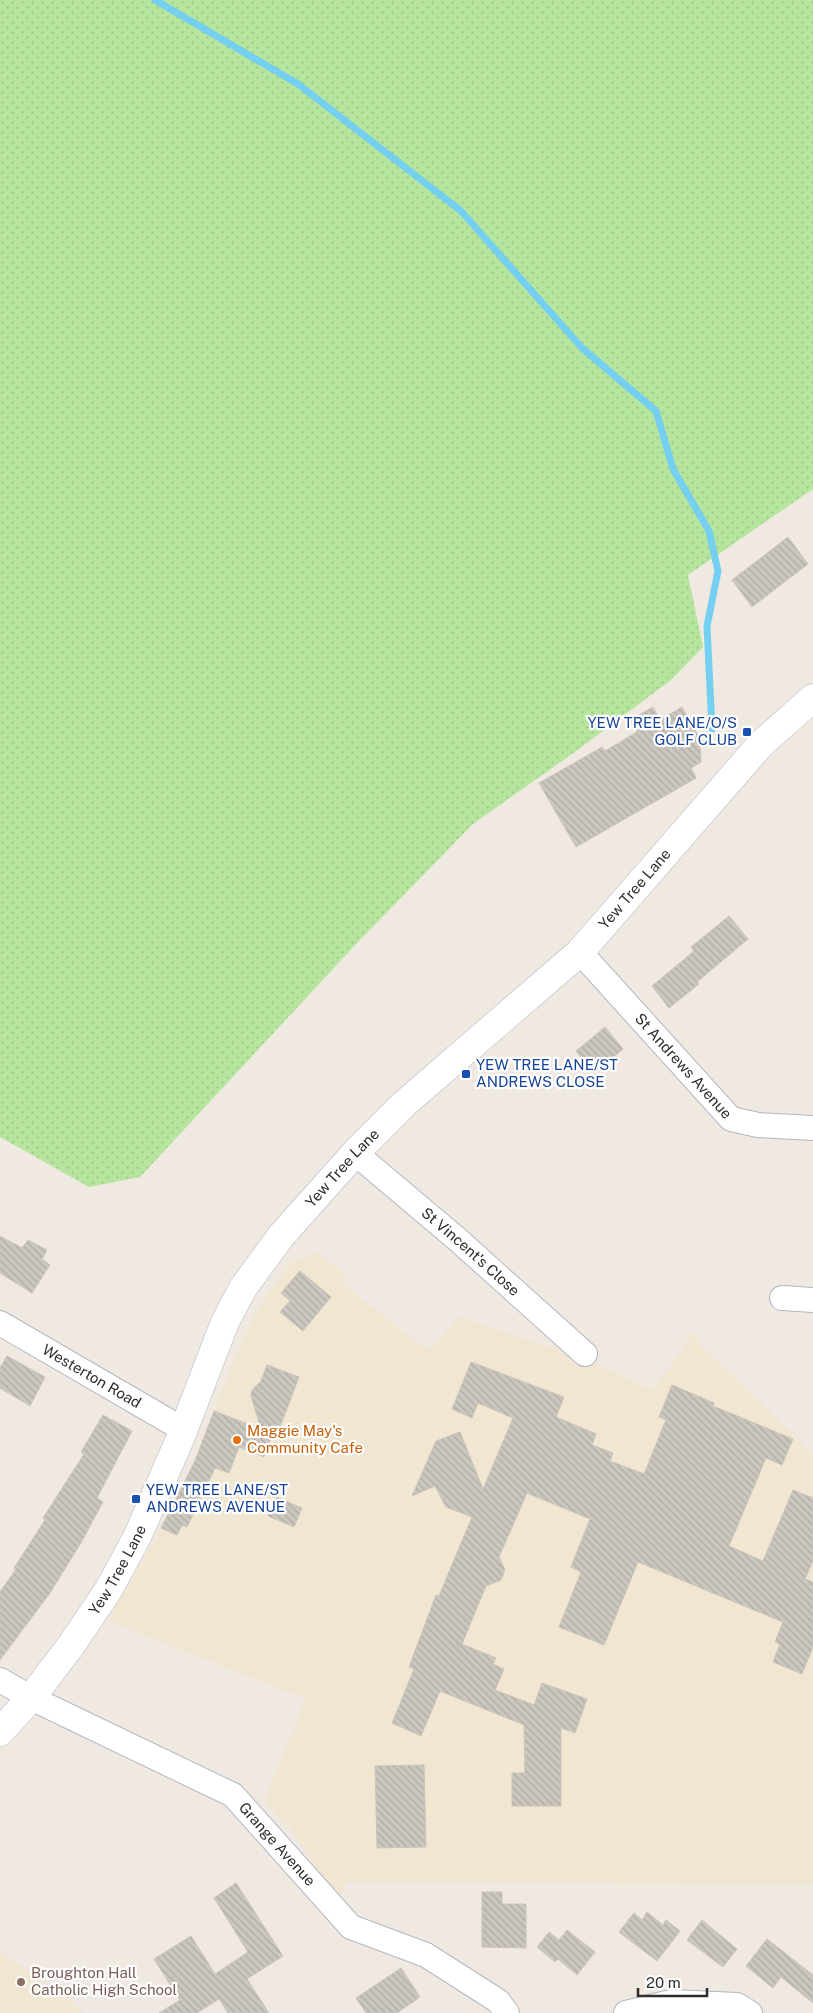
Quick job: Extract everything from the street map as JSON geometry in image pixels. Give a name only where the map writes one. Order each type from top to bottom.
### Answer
[{"type":"street","name":"Yew Tree Lane","points":[[0,1732],[31,1698],[72,1644],[109,1589],[138,1534],[184,1430],[225,1322],[243,1288],[281,1236],[355,1153],[404,1104],[580,952],[761,744],[813,698]]},
{"type":"street","name":"St Andrews Avenue","points":[[580,952],[731,1119],[758,1125],[813,1128]]},
{"type":"street","name":"St Vincent's Close","points":[[355,1153],[457,1239],[585,1354]]},
{"type":"street","points":[[782,1298],[813,1300]]},
{"type":"street","name":"Westerton Road","points":[[0,1323],[184,1430]]},
{"type":"street","name":"Grange Avenue","points":[[0,1680],[31,1698],[233,1795],[351,1927],[426,1955],[498,2001],[507,2013]]},
{"type":"street","points":[[626,2013],[671,2002],[737,2005],[750,2013]]},
{"type":"shaded area","points":[[319,1253],[346,1276],[341,1282],[419,1344],[430,1349],[461,1315],[475,1322],[586,1359],[652,1390],[680,1353],[692,1331],[701,1346],[799,1439],[813,1457],[813,1885],[348,1882],[339,1896],[320,1873],[290,1828],[264,1801],[306,1699],[108,1621],[161,1528],[195,1460],[234,1359],[256,1312],[290,1263]]},
{"type":"shaded area","name":"Broughton Hall Catholic High School","points":[[0,1951],[85,2013],[0,2013]]},
{"type":"green space","points":[[0,0],[813,0],[813,489],[688,575],[703,647],[671,680],[579,749],[473,824],[357,943],[140,1177],[89,1187],[0,1137]]},
{"type":"building","points":[[788,537],[808,564],[752,607],[732,580]]},
{"type":"building","points":[[653,707],[660,720],[682,707],[700,739],[701,762],[691,768],[696,778],[576,847],[539,783],[602,747],[605,751],[637,732],[630,720]]},
{"type":"building","points":[[729,916],[748,939],[697,982],[699,984],[669,1008],[652,986],[694,951],[691,947]]},
{"type":"building","points":[[605,1027],[623,1049],[594,1073],[576,1051]]},
{"type":"building","points":[[0,1236],[22,1248],[28,1240],[47,1250],[42,1259],[50,1265],[32,1293],[0,1273]]},
{"type":"building","points":[[300,1271],[331,1297],[303,1331],[280,1312],[290,1301],[281,1293]]},
{"type":"building","points":[[7,1356],[45,1377],[30,1406],[0,1388],[0,1368]]},
{"type":"building","points":[[471,1362],[564,1397],[556,1417],[596,1434],[592,1445],[613,1453],[610,1461],[644,1474],[666,1420],[659,1417],[672,1385],[714,1403],[713,1406],[793,1439],[782,1465],[766,1458],[729,1546],[763,1561],[793,1490],[813,1498],[813,1561],[805,1579],[813,1582],[813,1647],[802,1674],[773,1662],[780,1644],[775,1642],[783,1622],[638,1562],[604,1645],[559,1627],[581,1572],[571,1567],[590,1519],[527,1493],[499,1557],[505,1570],[501,1580],[486,1586],[462,1644],[496,1658],[493,1664],[504,1669],[495,1690],[534,1705],[542,1683],[587,1699],[575,1733],[561,1728],[561,1806],[512,1806],[512,1773],[525,1773],[524,1725],[440,1691],[421,1736],[392,1723],[414,1669],[409,1667],[436,1595],[439,1596],[472,1517],[446,1507],[435,1486],[412,1496],[436,1441],[460,1432],[483,1489],[513,1418],[478,1403],[472,1418],[452,1409]]},
{"type":"building","points":[[267,1365],[299,1377],[280,1427],[276,1426],[264,1457],[239,1447],[229,1473],[215,1468],[187,1527],[182,1525],[177,1535],[161,1528],[195,1461],[214,1411],[261,1429],[251,1396],[252,1390],[261,1381]]},
{"type":"building","points":[[103,1415],[132,1431],[97,1498],[103,1502],[50,1593],[0,1660],[0,1592],[45,1520],[43,1518],[84,1454],[81,1452]]},
{"type":"building","points":[[276,1497],[302,1508],[294,1527],[268,1516]]},
{"type":"building","points":[[424,1765],[426,1847],[377,1848],[375,1766]]},
{"type":"building","points":[[236,1883],[283,1956],[247,1979],[269,2013],[228,2013],[219,1999],[197,2013],[159,2013],[180,2000],[154,1959],[191,1936],[215,1974],[248,1952],[214,1898]]},
{"type":"building","points":[[482,1892],[502,1892],[502,1904],[526,1904],[526,1948],[482,1947]]},
{"type":"building","points":[[647,1912],[663,1925],[666,1920],[680,1931],[657,1961],[619,1932],[634,1913],[642,1920]]},
{"type":"building","points":[[702,1920],[737,1949],[723,1967],[687,1940]]},
{"type":"building","points":[[567,1930],[595,1952],[577,1975],[558,1959],[555,1962],[537,1947],[549,1932],[559,1940]]},
{"type":"building","points":[[767,1939],[813,1975],[813,2003],[781,1977],[773,1988],[746,1966]]},
{"type":"building","points":[[401,1968],[420,1997],[397,2013],[366,2013],[356,1998]]},
{"type":"waterway","points":[[155,0],[298,84],[461,211],[582,348],[656,411],[673,469],[709,531],[718,571],[707,626],[712,729]]},
{"type":"place","name":"YEW TREE LANE/O/S GOLF CLUB","points":[[747,732]]},
{"type":"place","name":"YEW TREE LANE/ST ANDREWS CLOSE","points":[[466,1074]]},
{"type":"place","name":"Maggie May's Community Cafe","points":[[237,1440]]},
{"type":"place","name":"YEW TREE LANE/ST ANDREWS AVENUE","points":[[136,1499]]},
{"type":"place","name":"Broughton Hall Catholic High School","points":[[21,1982]]}]
